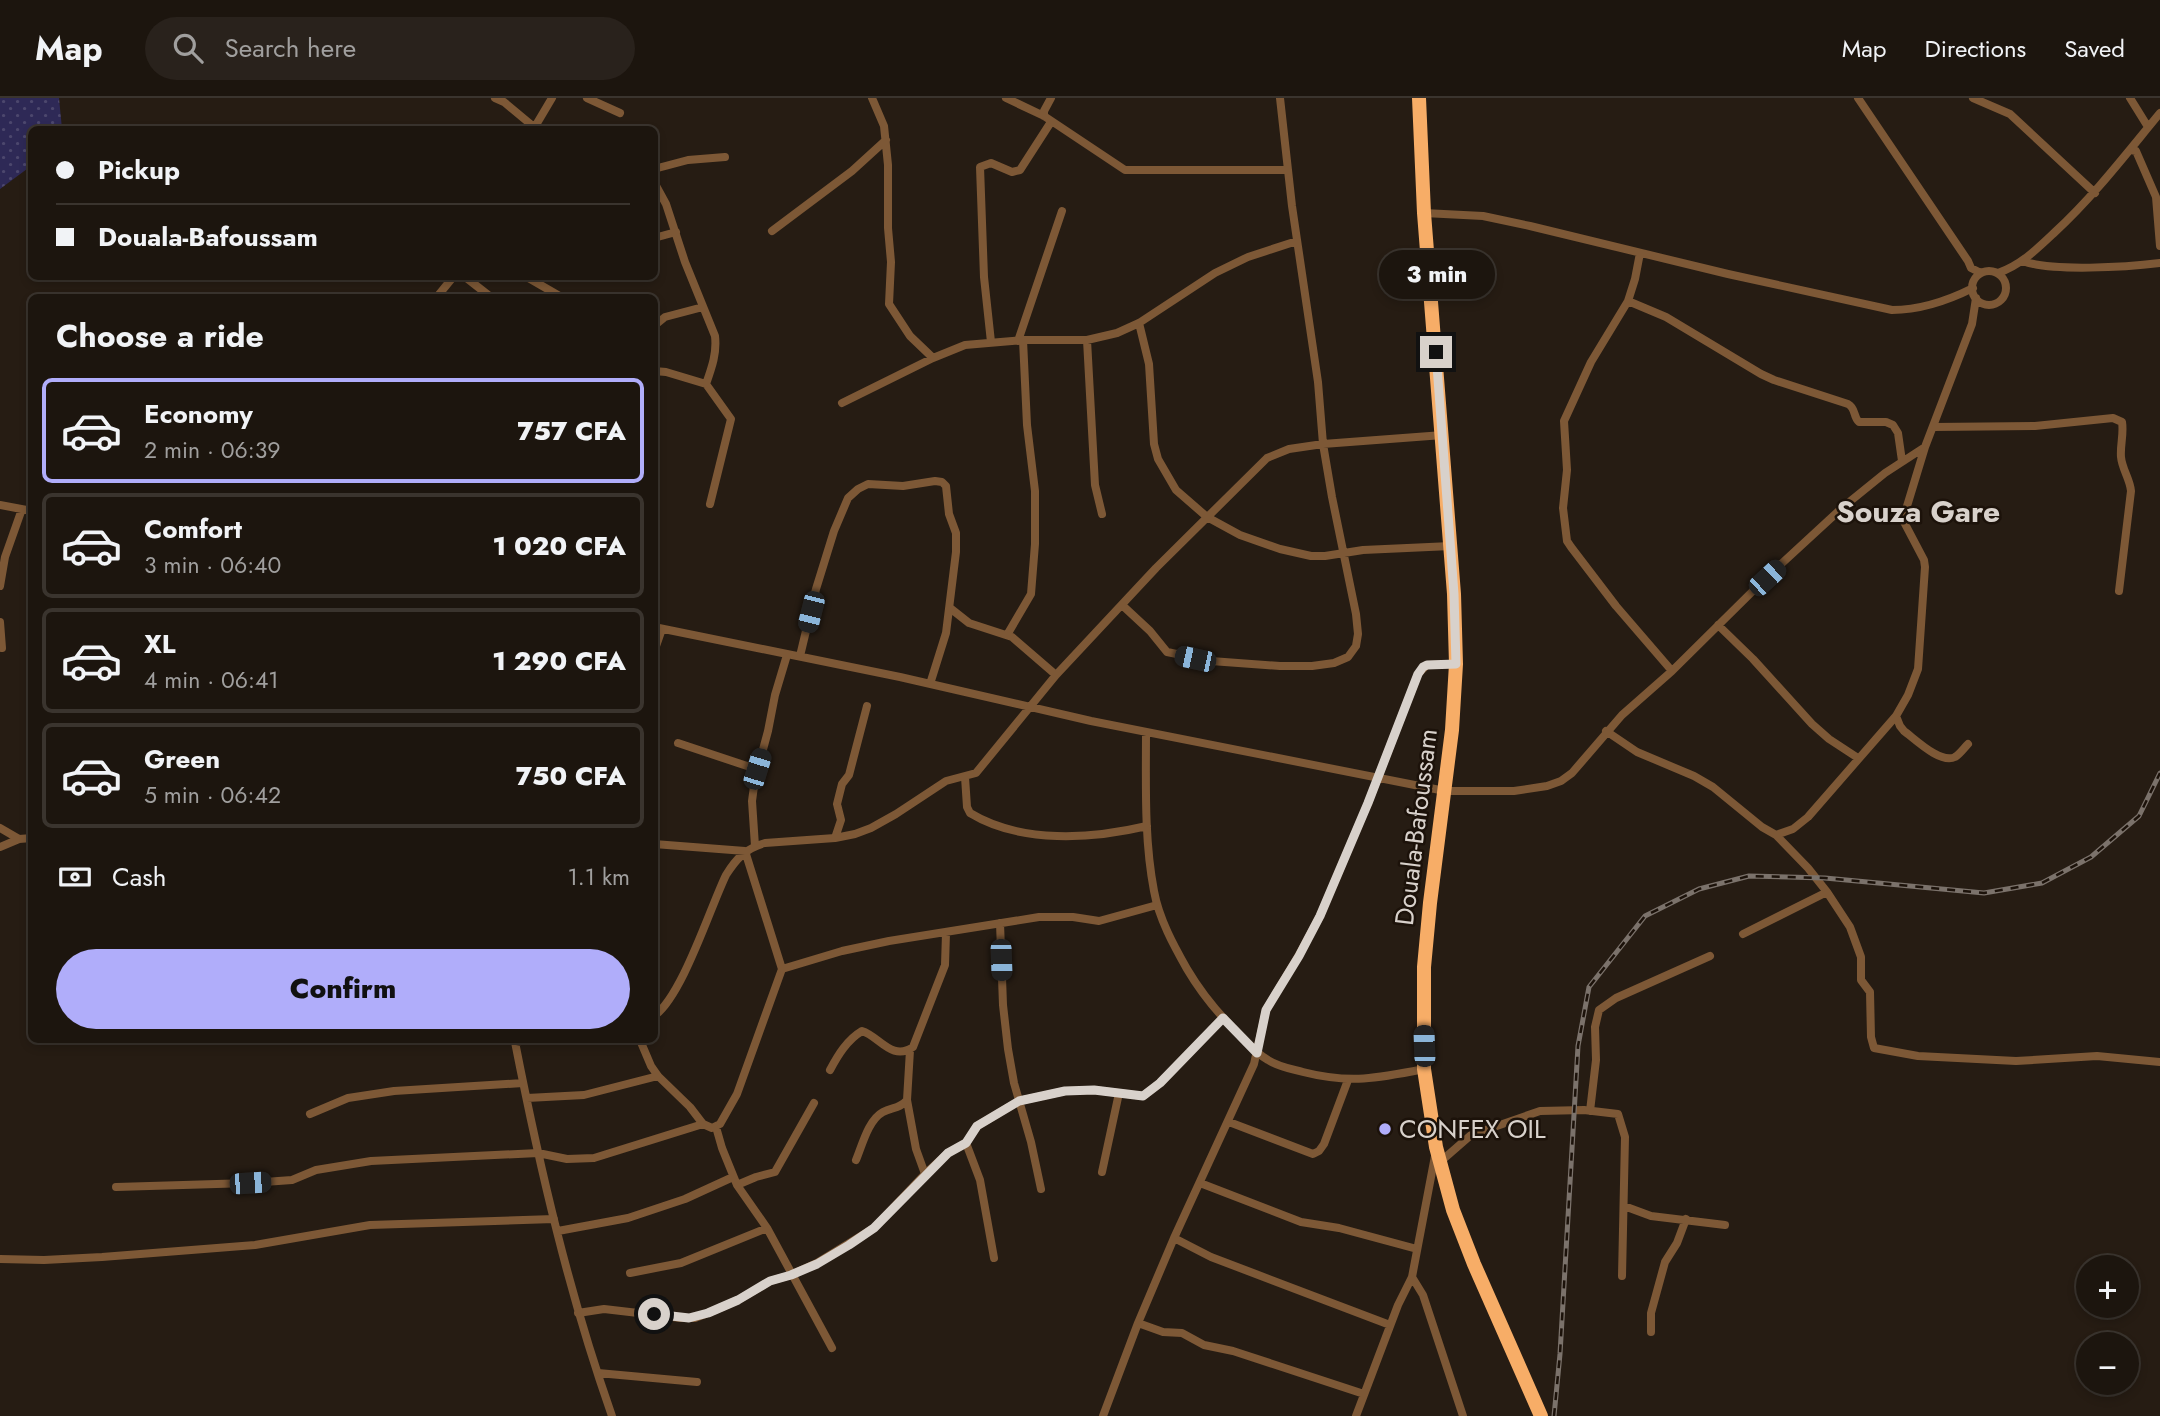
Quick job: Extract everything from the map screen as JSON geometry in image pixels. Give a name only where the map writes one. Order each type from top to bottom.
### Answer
[{"type":"highway","name":"Douala-Bafoussam","points":[[1419,98],[1424,213],[1451,546],[1456,664],[1455,700],[1424,967],[1424,1069],[1438,1154],[1453,1210],[1541,1416]]},
{"type":"street","points":[[495,98],[504,102],[530,126]]},
{"type":"street","points":[[535,126],[552,98]]},
{"type":"street","points":[[587,98],[620,113]]},
{"type":"street","points":[[872,98],[884,126],[886,140],[891,262],[889,304],[910,336],[933,358]]},
{"type":"street","points":[[1006,98],[1044,116],[1125,170],[1288,170]]},
{"type":"street","points":[[1044,116],[1051,98]]},
{"type":"street","points":[[1122,604],[1170,653],[1230,663],[1301,666],[1335,663],[1354,651],[1358,634],[1323,444],[1318,382],[1297,241],[1280,98]]},
{"type":"street","points":[[1858,98],[1968,261],[1970,268],[1981,273],[1998,273],[2023,261],[2095,194],[2160,113]]},
{"type":"street","points":[[1973,98],[2010,114],[2095,194]]},
{"type":"street","points":[[2130,98],[2148,127]]},
{"type":"street","points":[[990,342],[984,277],[980,167],[991,163],[1012,172],[1020,170],[1049,125]]},
{"type":"street","points":[[772,231],[852,171],[886,140]]},
{"type":"street","points":[[2130,150],[2136,151],[2156,197],[2160,246]]},
{"type":"street","points":[[658,168],[688,160],[725,157]]},
{"type":"street","points":[[658,189],[666,204],[685,262],[715,335],[715,357],[706,384]]},
{"type":"street","points":[[1007,635],[1031,594],[1035,544],[1035,491],[1021,341],[1062,211]]},
{"type":"street","points":[[1424,213],[1483,216],[1892,310],[1907,310],[1949,299],[1973,288]]},
{"type":"street","points":[[658,237],[676,232]]},
{"type":"street","points":[[842,403],[965,345],[1087,340],[1117,333],[1139,323],[1214,273],[1248,257],[1297,241]]},
{"type":"street","points":[[1640,253],[1628,301],[1591,362],[1564,421],[1567,470],[1563,508],[1567,541],[1571,547],[1616,606],[1672,671]]},
{"type":"street","points":[[2023,261],[2038,266],[2058,267],[2160,263]]},
{"type":"street","points":[[1776,835],[1798,826],[1840,782],[1896,716],[1914,681],[1920,651],[1926,567],[1903,516],[1972,324],[1976,298],[1973,284],[1981,273]]},
{"type":"street","points":[[1976,298],[1991,305],[2001,300],[2006,284],[1998,273]]},
{"type":"street","points":[[439,294],[451,280]]},
{"type":"street","points":[[469,280],[487,294]]},
{"type":"street","points":[[533,280],[558,294]]},
{"type":"street","points":[[1628,301],[1666,317],[1761,374],[1848,404],[1853,408],[1859,422],[1886,422],[1893,425],[1898,433],[1902,461]]},
{"type":"street","points":[[658,323],[665,317],[703,307]]},
{"type":"street","points":[[1139,323],[1149,365],[1154,444],[1158,459],[1176,490],[1207,517],[1240,535],[1297,554],[1317,556],[1451,546]]},
{"type":"street","points":[[1087,340],[1095,485],[1102,514]]},
{"type":"street","points":[[658,371],[706,384],[728,413],[730,419],[710,504]]},
{"type":"street","points":[[1933,427],[2035,426],[2113,418],[2122,422],[2121,460],[2131,491],[2119,591]]},
{"type":"street","points":[[658,1012],[670,1000],[726,875],[745,851],[765,843],[835,838],[872,828],[946,781],[976,773],[1056,675],[1266,457],[1289,449],[1323,444],[1443,435]]},
{"type":"street","points":[[658,628],[800,656],[1146,732],[1445,791],[1522,790],[1547,786],[1572,773],[1606,731],[1843,507],[1902,461],[1926,447]]},
{"type":"street","points":[[800,656],[816,589],[834,531],[848,498],[868,484],[903,486],[942,482],[946,486],[948,514],[956,533],[950,608],[930,684]]},
{"type":"street","points":[[0,505],[27,510],[5,557],[0,586]]},
{"type":"street","points":[[950,608],[969,623],[1018,641],[1056,675]]},
{"type":"street","points":[[0,622],[2,648]]},
{"type":"street","points":[[1718,625],[1812,724],[1858,758]]},
{"type":"street","points":[[755,846],[752,801],[757,769],[787,655]]},
{"type":"street","points":[[1103,1416],[1174,1238],[1229,1122],[1257,1053],[1266,1010],[1320,916],[1420,670],[1432,664],[1456,664]]},
{"type":"street","points":[[835,838],[841,820],[837,804],[842,784],[849,775],[867,706]]},
{"type":"street","points":[[1896,716],[1903,731],[1938,756],[1956,757],[1968,744]]},
{"type":"street","points":[[1606,731],[1637,752],[1713,787],[1762,827],[1776,835],[1808,868],[1850,927],[1858,946],[1863,965],[1861,980],[1870,992],[1871,1037],[1874,1048],[1943,1058],[2016,1061],[2097,1056],[2160,1062]]},
{"type":"street","points":[[1146,732],[1147,826],[1157,905],[1196,985],[1223,1018],[1257,1053],[1270,1062],[1287,1068],[1348,1080],[1378,1078],[1424,1069]]},
{"type":"street","points":[[678,743],[757,769]]},
{"type":"street","points":[[965,777],[967,807],[970,813],[1016,830],[1095,835],[1147,826]]},
{"type":"street","points":[[0,828],[19,839]]},
{"type":"street","points":[[0,847],[28,838]]},
{"type":"street","points":[[658,844],[745,851]]},
{"type":"street","points":[[641,1043],[658,1076],[690,1107],[703,1124],[716,1127],[723,1120],[737,1094],[782,969],[745,851]]},
{"type":"street","points":[[1743,934],[1827,892]]},
{"type":"street","points":[[782,969],[867,946],[1038,916],[1099,921],[1157,905]]},
{"type":"street","points":[[1000,923],[1005,1030],[1011,1069],[1041,1189]]},
{"type":"street","points":[[830,1070],[838,1054],[862,1031],[895,1051],[905,1052],[916,1043],[943,973],[946,933]]},
{"type":"street","points":[[1590,1111],[1596,1060],[1595,1027],[1599,1010],[1616,998],[1710,956]]},
{"type":"street","points":[[578,1313],[604,1309],[695,1318],[738,1300],[770,1281],[817,1264],[874,1228],[925,1174],[948,1153],[966,1143],[977,1126],[1019,1101],[1065,1091],[1094,1090],[1139,1096],[1146,1094],[1223,1018]]},
{"type":"street","points":[[514,1043],[538,1153],[578,1313],[612,1416]]},
{"type":"street","points":[[910,1050],[907,1100],[916,1149],[925,1174]]},
{"type":"street","points":[[527,1098],[584,1095],[658,1076]]},
{"type":"street","points":[[1229,1122],[1314,1154],[1324,1144],[1348,1080]]},
{"type":"street","points":[[310,1114],[348,1098],[394,1091],[523,1083]]},
{"type":"street","points":[[1102,1172],[1119,1093]]},
{"type":"street","points":[[856,1160],[879,1114],[902,1106],[907,1100]]},
{"type":"street","points":[[558,1231],[628,1218],[735,1181],[775,1172],[814,1103]]},
{"type":"street","points":[[1356,1416],[1390,1325],[1412,1277],[1438,1154],[1471,1135],[1539,1111],[1618,1114],[1625,1137],[1622,1276]]},
{"type":"street","points":[[116,1187],[292,1180],[316,1170],[371,1161],[538,1153],[567,1159],[594,1158],[703,1124]]},
{"type":"street","points":[[716,1127],[735,1181],[767,1228],[832,1348]]},
{"type":"street","points":[[966,1143],[980,1180],[994,1258]]},
{"type":"street","points":[[1200,1183],[1301,1222],[1339,1228],[1417,1249]]},
{"type":"street","points":[[1624,1206],[1651,1216],[1725,1225]]},
{"type":"street","points":[[0,1259],[90,1257],[255,1245],[370,1225],[554,1219]]},
{"type":"street","points":[[1651,1332],[1651,1313],[1665,1262],[1677,1243],[1686,1219]]},
{"type":"street","points":[[630,1273],[681,1263],[767,1228]]},
{"type":"street","points":[[1174,1238],[1222,1262],[1390,1325]]},
{"type":"street","points":[[1412,1277],[1426,1303],[1463,1416]]},
{"type":"street","points":[[1138,1323],[1163,1332],[1182,1334],[1205,1345],[1233,1351],[1364,1394]]},
{"type":"street","points":[[598,1373],[698,1382]]},
{"type":"shaded area","points":[[0,98],[59,98],[62,126],[28,126],[28,168],[0,189]]},
{"type":"railway","points":[[1554,1416],[1578,1046],[1589,987],[1645,916],[1699,889],[1749,876],[1825,878],[1984,893],[2042,883],[2091,857],[2139,816],[2160,773]]},
{"type":"place","name":"CONFEX OIL","points":[[1385,1129]]},
{"type":"district","name":"Souza Gare","points":[[1918,511]]},
{"type":"route","points":[[654,1314],[695,1318],[738,1300],[770,1281],[817,1264],[874,1228],[925,1174],[948,1153],[966,1143],[977,1126],[1019,1101],[1065,1091],[1094,1090],[1143,1096],[1160,1083],[1223,1018],[1257,1053],[1266,1010],[1320,916],[1418,674],[1427,665],[1456,664],[1454,594],[1436,352]]}]
